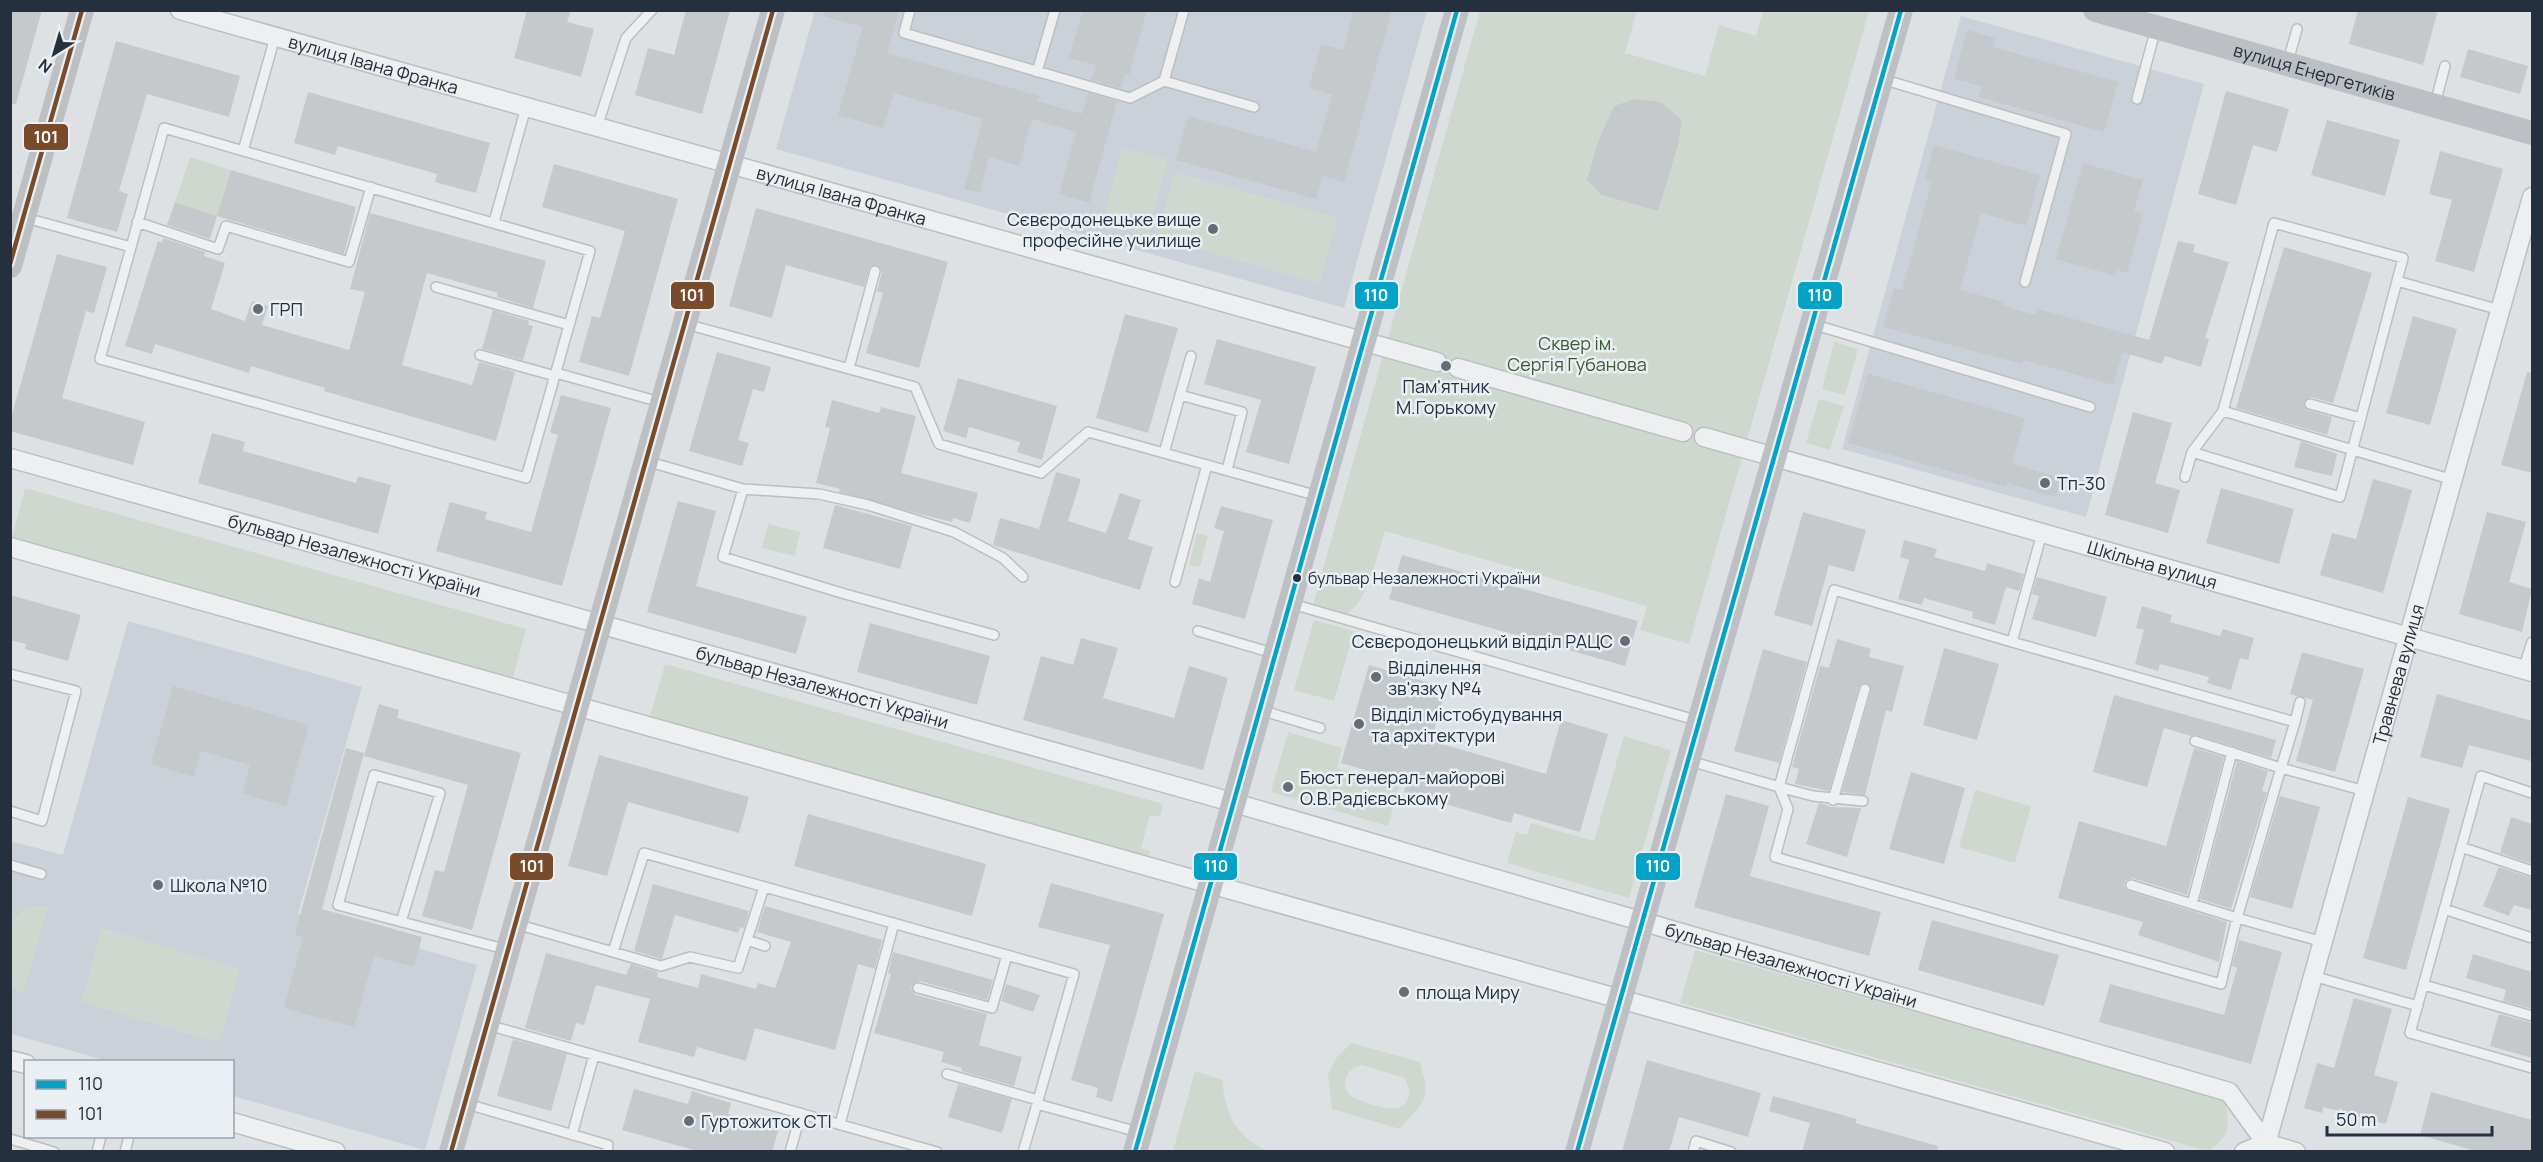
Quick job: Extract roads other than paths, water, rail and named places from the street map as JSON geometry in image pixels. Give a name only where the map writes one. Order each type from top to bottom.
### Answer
[{"type":"street","points":[[10,266],[21,210],[82,10]]},
{"type":"street","name":"вулиця Івана Франка","points":[[180,10],[216,15],[275,37],[1437,362]]},
{"type":"street","points":[[451,1152],[773,10]]},
{"type":"street","points":[[1138,1142],[1457,10]]},
{"type":"street","points":[[1577,1152],[1901,10]]},
{"type":"street","name":"вулиця Енергетиків","points":[[2095,10],[2532,133]]},
{"type":"street","name":"Травнева вулиця","points":[[2265,1147],[2532,196]]},
{"type":"street","points":[[1458,368],[1683,432]]},
{"type":"street","name":"Шкільна вулиця","points":[[1704,437],[2528,671]]},
{"type":"street","name":"бульвар Незалежності України","points":[[10,458],[1234,803],[2229,1092],[2265,1147]]},
{"type":"street","points":[[10,547],[2164,1152]]},
{"type":"street","points":[[234,1123],[333,1151]]},
{"type":"street","points":[[2244,1152],[2265,1147],[2296,1152]]},
{"type":"lane","points":[[597,127],[626,38],[652,10]]},
{"type":"lane","points":[[910,10],[904,33],[1130,99],[1164,81],[1254,107]]},
{"type":"lane","points":[[1038,72],[1055,10]]},
{"type":"lane","points":[[1164,81],[1184,10]]},
{"type":"lane","points":[[2137,99],[2156,28]]},
{"type":"lane","points":[[2287,65],[2297,29]]},
{"type":"lane","points":[[243,151],[275,37]]},
{"type":"lane","points":[[2434,106],[2445,66]]},
{"type":"lane","points":[[1882,79],[2066,134],[2025,282]]},
{"type":"lane","points":[[494,222],[526,107]]},
{"type":"lane","points":[[164,129],[243,151],[590,251],[526,478],[100,358],[164,129]]},
{"type":"lane","points":[[137,222],[218,249],[226,226],[349,261],[371,187]]},
{"type":"lane","points":[[21,210],[130,247]]},
{"type":"lane","points":[[2185,477],[2192,452],[2223,411],[2274,223],[2403,258],[2340,497],[2192,452]]},
{"type":"lane","points":[[849,368],[875,271]]},
{"type":"lane","points":[[2397,281],[2500,310]]},
{"type":"lane","points":[[436,287],[569,325]]},
{"type":"lane","points":[[685,323],[915,387],[939,444],[1041,473],[1088,432],[1320,497]]},
{"type":"lane","points":[[1812,324],[2090,407]]},
{"type":"lane","points":[[480,355],[663,403]]},
{"type":"lane","points":[[1164,453],[1191,356]]},
{"type":"lane","points":[[1180,395],[1242,412],[1227,470]]},
{"type":"lane","points":[[2310,404],[2361,418]]},
{"type":"lane","points":[[2223,411],[2453,480]]},
{"type":"lane","points":[[646,461],[743,489],[819,494],[868,505],[954,532],[1003,558],[1023,577]]},
{"type":"lane","points":[[1175,582],[1207,465]]},
{"type":"lane","points":[[743,489],[723,556],[845,594],[994,635]]},
{"type":"lane","points":[[2012,642],[2042,533]]},
{"type":"lane","points":[[2295,722],[1834,590],[1779,787],[1788,809],[1775,857],[2221,984],[2237,918],[2295,722],[2300,702]]},
{"type":"lane","points":[[1290,603],[1699,721]]},
{"type":"lane","points":[[1198,631],[1276,654]]},
{"type":"lane","points":[[2528,671],[2532,642]]},
{"type":"lane","points":[[10,674],[76,691],[42,820],[10,811]]},
{"type":"lane","points":[[1833,800],[1864,689]]},
{"type":"lane","points":[[1260,710],[1320,728]]},
{"type":"lane","points":[[2194,741],[2365,791]]},
{"type":"lane","points":[[2192,904],[2232,752]]},
{"type":"lane","points":[[1688,760],[1779,787],[1833,800],[1863,801]]},
{"type":"lane","points":[[401,922],[440,793],[374,775],[338,905],[401,922],[508,950]]},
{"type":"lane","points":[[2532,793],[2481,776],[2410,1033],[2532,1068]]},
{"type":"lane","points":[[2461,847],[2532,871]]},
{"type":"lane","points":[[613,952],[644,853],[1074,974],[1023,1152]]},
{"type":"lane","points":[[10,865],[41,874]]},
{"type":"lane","points":[[2131,885],[2323,942]]},
{"type":"lane","points":[[515,924],[661,966],[690,957],[738,968],[764,887]]},
{"type":"lane","points":[[2444,909],[2532,938]]},
{"type":"lane","points":[[840,1124],[894,923]]},
{"type":"lane","points":[[747,940],[765,946]]},
{"type":"lane","points":[[918,988],[992,1008],[1007,955]]},
{"type":"lane","points":[[2313,976],[2418,1006]]},
{"type":"lane","points":[[2424,985],[2532,1016]]},
{"type":"lane","points":[[487,1025],[937,1152]]},
{"type":"lane","points":[[572,1135],[594,1055]]},
{"type":"lane","points":[[947,1074],[1037,1102],[1138,1142]]},
{"type":"lane","points":[[465,1103],[608,1145],[607,1152]]},
{"type":"lane","points":[[790,1152],[801,1113]]},
{"type":"lane","points":[[10,1139],[54,1152]]},
{"type":"lane","points":[[1693,1152],[1696,1142],[1731,1152]]},
{"type":"place","name":"Сєвєродонецьке вище професійне училище","points":[[1213,229]]},
{"type":"place","name":"ГРП","points":[[258,309]]},
{"type":"place","name":"Пам'ятник М.Горькому","points":[[1446,366]]},
{"type":"place","name":"Тп-30","points":[[2045,483]]},
{"type":"place","name":"бульвар Незалежності України","points":[[1297,578]]},
{"type":"place","name":"Сєвєродонецький відділ РАЦС","points":[[1625,641]]},
{"type":"place","name":"Відділення зв'язку №4","points":[[1376,677]]},
{"type":"place","name":"Відділ містобудування та архітектури","points":[[1359,724]]},
{"type":"place","name":"Бюст генерал-майорові О.В.Радієвському","points":[[1288,787]]},
{"type":"place","name":"Школа №10","points":[[158,885]]},
{"type":"place","name":"площа Миру","points":[[1404,992]]},
{"type":"place","name":"Гуртожиток СТІ","points":[[689,1121]]},
{"type":"park label","name":"Сквер ім. Сергія Губанова","points":[[1577,353]]}]
